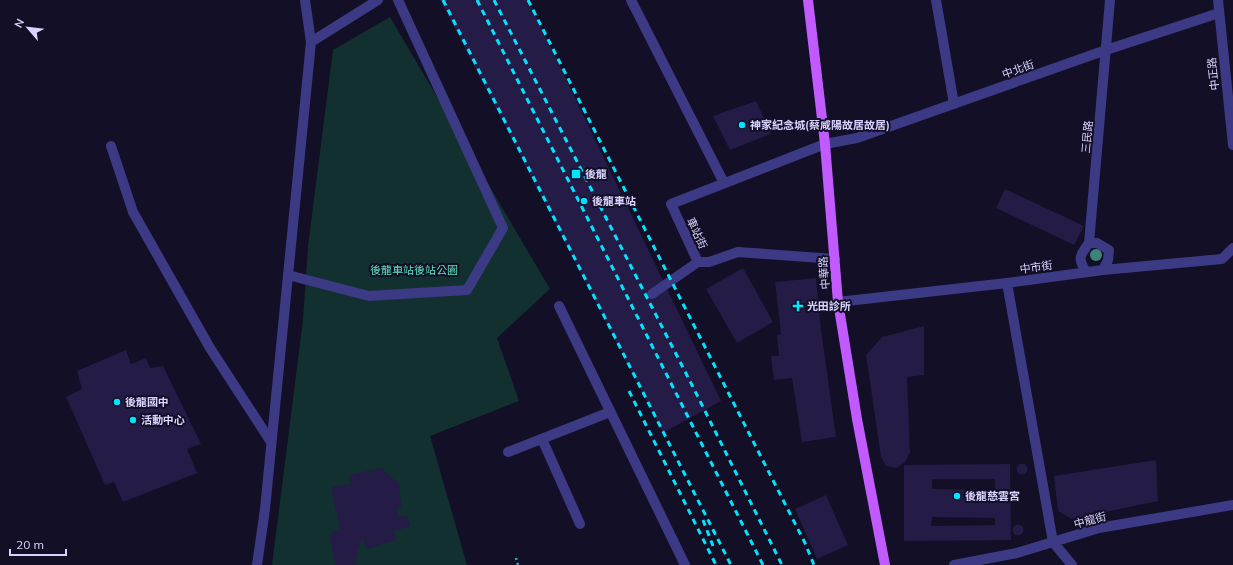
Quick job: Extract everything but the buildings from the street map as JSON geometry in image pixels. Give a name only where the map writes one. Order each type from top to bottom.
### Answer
[{"type":"main road","name":"中華路","points":[[808,0],[825,144],[838,302],[857,419],[885,565]]},
{"type":"street","points":[[257,565],[272,442],[311,42],[305,0]]},
{"type":"street","points":[[311,42],[378,0]]},
{"type":"street","points":[[288,275],[369,296],[467,290],[503,228],[398,0]]},
{"type":"street","points":[[631,0],[724,183]]},
{"type":"street","points":[[936,0],[954,104]]},
{"type":"street","name":"三民路","points":[[1086,272],[1080,263],[1080,256],[1089,243],[1110,0]]},
{"type":"street","name":"中正路","points":[[1218,0],[1233,145]]},
{"type":"street","name":"中北街","points":[[825,144],[857,138],[1106,50],[1219,13]]},
{"type":"street","name":"車站街","points":[[825,144],[671,204],[698,262],[709,262],[738,252],[835,259]]},
{"type":"street","points":[[111,146],[133,212],[210,348],[272,442]]},
{"type":"street","points":[[1089,243],[1097,243],[1109,250],[1108,260],[1103,270]]},
{"type":"street","name":"中市街","points":[[838,302],[1007,283],[1103,270],[1222,259],[1233,248]]},
{"type":"street","points":[[652,294],[698,262]]},
{"type":"street","points":[[1007,283],[1053,542],[1072,565]]},
{"type":"street","points":[[559,306],[685,565]]},
{"type":"street","points":[[508,452],[610,412]]},
{"type":"street","points":[[542,439],[580,524]]},
{"type":"street","name":"中龍街","points":[[954,565],[1017,553],[1099,528],[1233,505]]},
{"type":"path","points":[[516,558],[518,565]]},
{"type":"green space","name":"後龍車站後站公園","points":[[390,17],[550,289],[497,338],[519,401],[430,436],[467,565],[272,565],[303,320],[308,246],[333,50]]},
{"type":"railway","points":[[443,0],[731,565]]},
{"type":"railway","points":[[477,0],[763,565]]},
{"type":"railway","points":[[494,0],[693,387],[782,565]]},
{"type":"railway","points":[[528,0],[805,543],[814,565]]},
{"type":"railway","points":[[629,391],[716,565]]},
{"type":"railway","points":[[703,520],[713,546]]},
{"type":"place","name":"神家紀念城(蔡咸陽故居故居)","points":[[742,125]]},
{"type":"place","name":"後龍","points":[[576,174]]},
{"type":"place","name":"後龍車站","points":[[584,201]]},
{"type":"place","name":"光田診所","points":[[798,306]]},
{"type":"place","name":"後龍國中","points":[[117,402]]},
{"type":"place","name":"活動中心","points":[[133,420]]},
{"type":"place","name":"後龍慈雲宮","points":[[957,496]]}]
